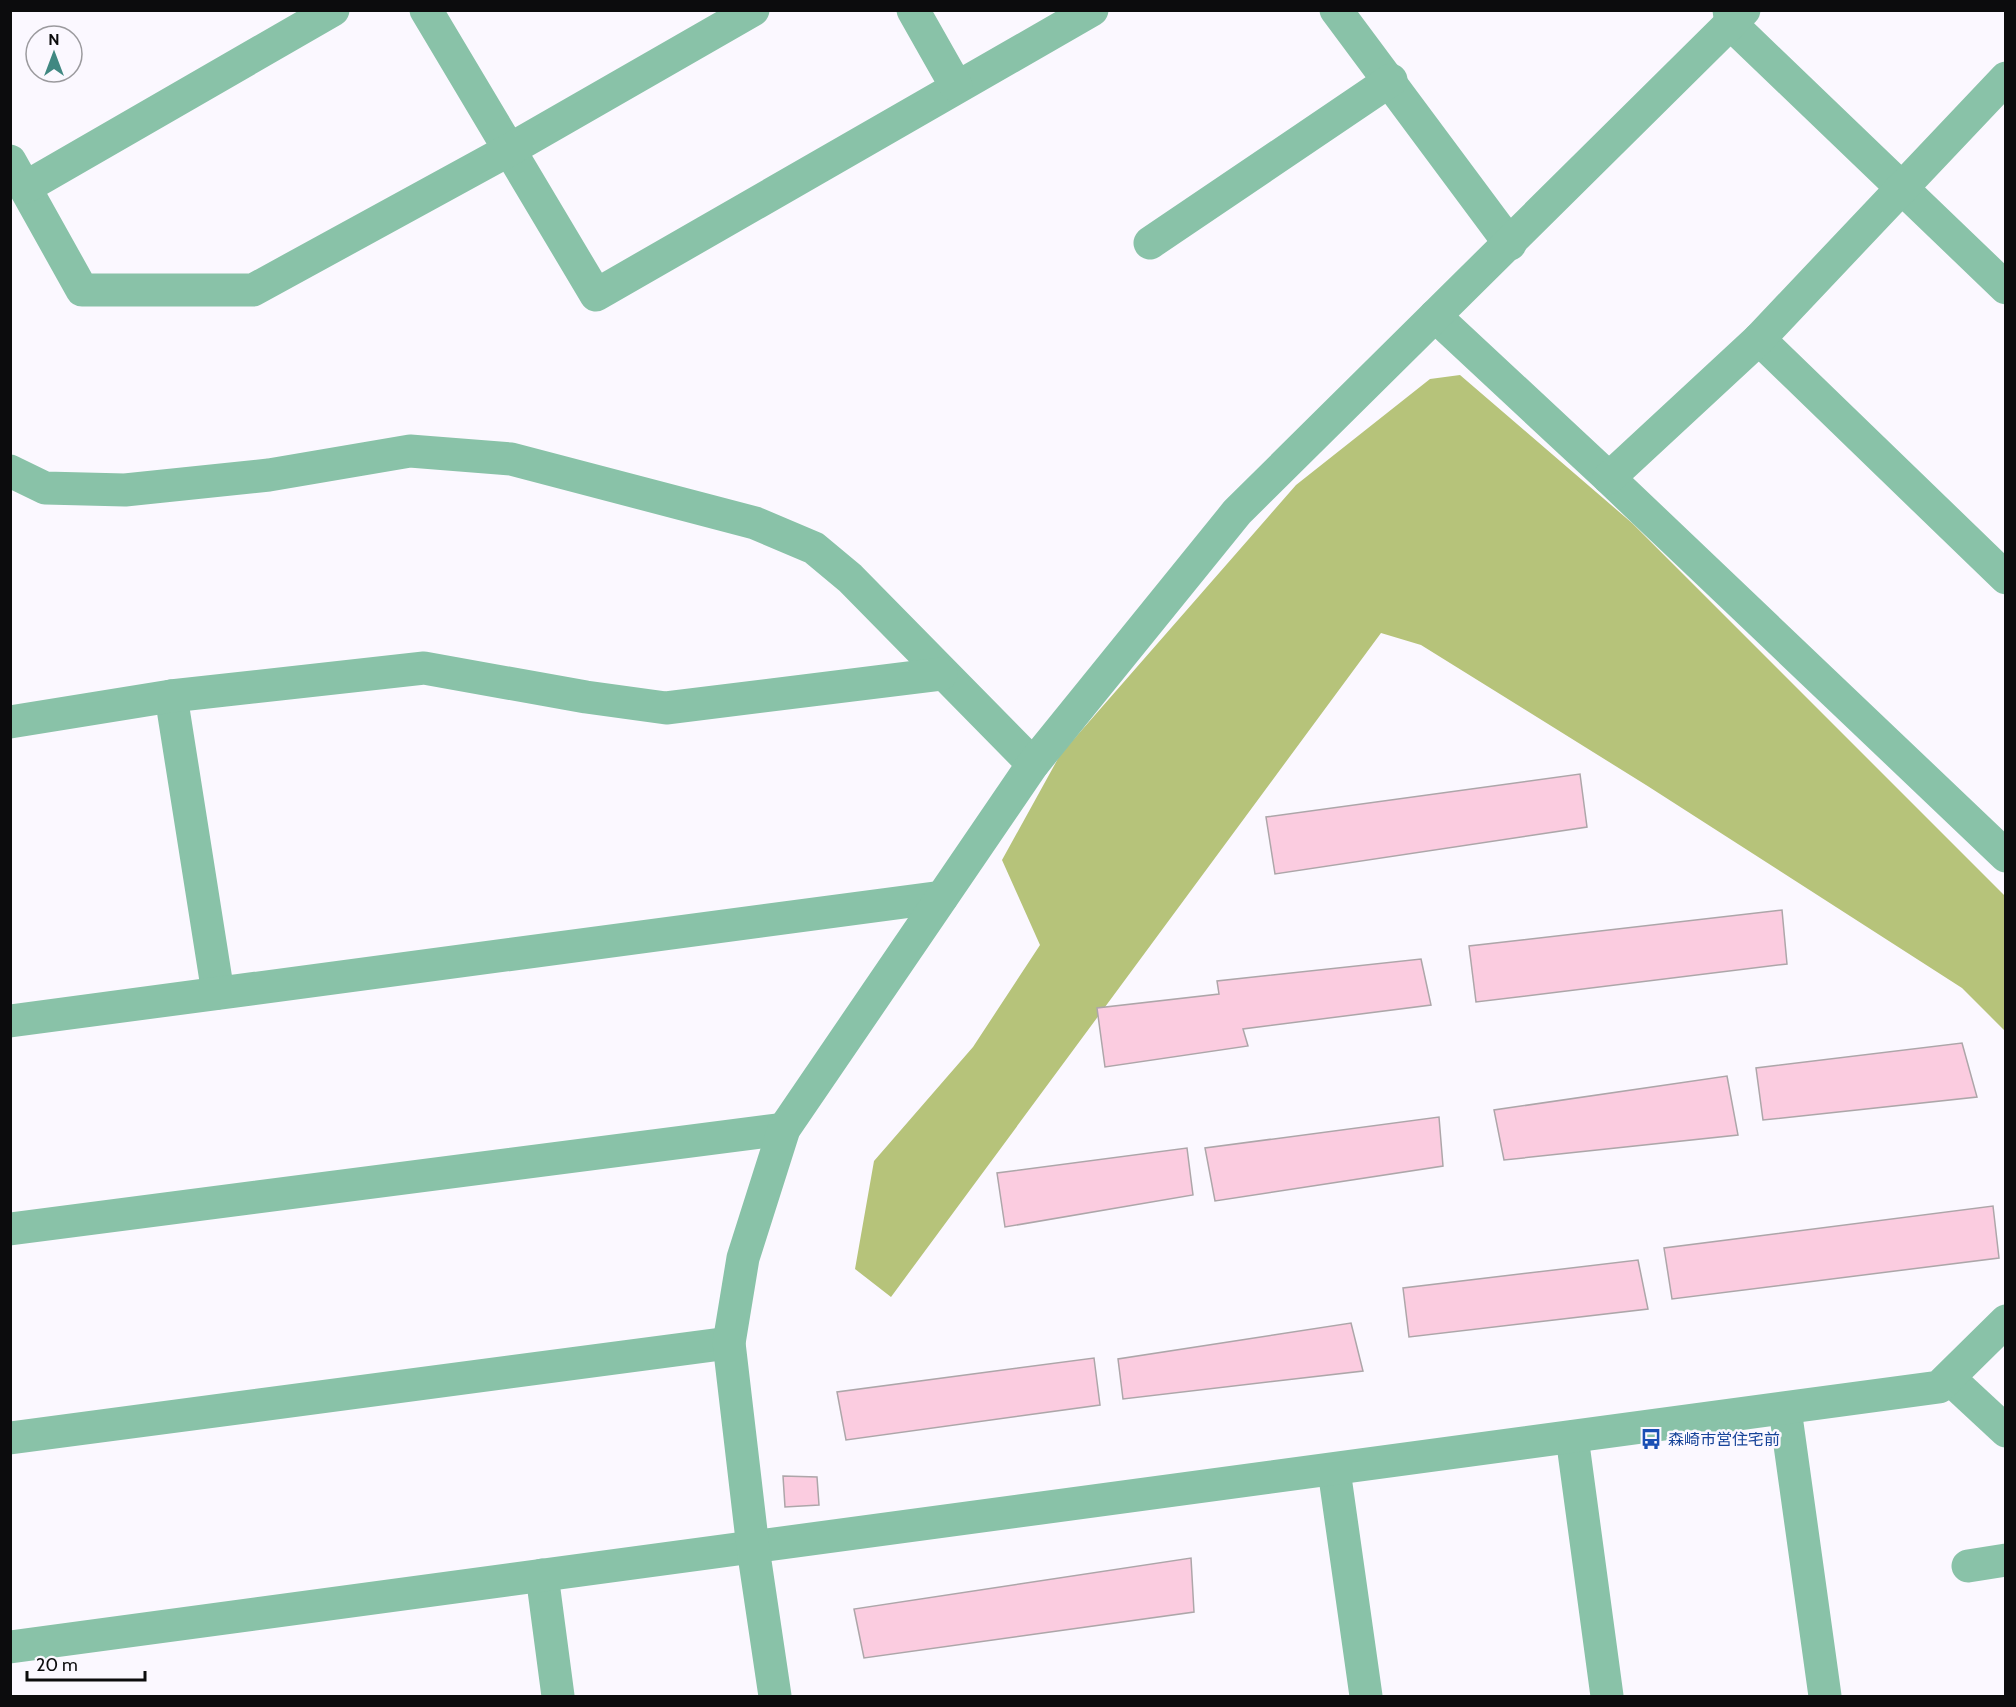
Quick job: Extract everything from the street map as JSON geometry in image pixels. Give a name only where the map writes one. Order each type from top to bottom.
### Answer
[{"type":"street","points":[[333,10],[18,174],[82,290],[253,290],[509,150],[753,10]]},
{"type":"street","points":[[426,10],[596,295],[956,86],[1092,10]]},
{"type":"street","points":[[913,10],[956,86]]},
{"type":"street","points":[[1336,10],[1510,244]]},
{"type":"street","points":[[775,1696],[753,1548],[729,1342],[742,1258],[784,1129],[1033,764],[1237,512],[1510,244],[1735,15],[1900,188],[2006,288]]},
{"type":"street","points":[[1610,478],[1759,339],[2006,78]]},
{"type":"street","points":[[1150,243],[1390,80]]},
{"type":"street","points":[[1435,316],[1610,478],[2006,856]]},
{"type":"street","points":[[1759,339],[2006,578]]},
{"type":"street","points":[[10,471],[45,488],[125,490],[269,475],[410,451],[511,459],[755,522],[814,548],[850,578],[941,674],[1033,764]]},
{"type":"street","points":[[10,722],[171,696],[424,668],[666,708],[941,674]]},
{"type":"street","points":[[171,696],[218,993]]},
{"type":"street","points":[[10,1021],[942,897]]},
{"type":"street","points":[[10,1229],[784,1129]]},
{"type":"street","points":[[10,1647],[1939,1387],[2006,1321]]},
{"type":"street","points":[[10,1438],[729,1342]]},
{"type":"street","points":[[1950,1378],[2006,1431]]},
{"type":"street","points":[[1785,1409],[1825,1696]]},
{"type":"street","points":[[1572,1437],[1606,1696]]},
{"type":"street","points":[[1334,1470],[1366,1696]]},
{"type":"street","points":[[1968,1566],[2006,1560]]},
{"type":"street","points":[[542,1575],[558,1696]]},
{"type":"green space","points":[[1460,375],[1632,523],[2005,896],[2005,1031],[1962,988],[1646,785],[1421,645],[1381,633],[891,1297],[855,1269],[874,1161],[973,1047],[1040,945],[1002,860],[1060,755],[1296,485],[1430,379]]},
{"type":"building","points":[[1580,774],[1587,827],[1275,874],[1266,817]]},
{"type":"building","points":[[1782,910],[1787,964],[1476,1002],[1469,946]]},
{"type":"building","points":[[1421,959],[1431,1005],[1243,1029],[1248,1046],[1105,1067],[1097,1008],[1219,994],[1217,981]]},
{"type":"building","points":[[1962,1043],[1977,1097],[1763,1120],[1756,1068]]},
{"type":"building","points":[[1727,1076],[1738,1135],[1504,1160],[1494,1110]]},
{"type":"building","points":[[1439,1117],[1443,1166],[1215,1201],[1205,1148]]},
{"type":"building","points":[[1187,1148],[1193,1195],[1005,1227],[997,1173]]},
{"type":"building","points":[[1993,1206],[1999,1258],[1672,1299],[1664,1248]]},
{"type":"building","points":[[1638,1260],[1648,1309],[1409,1337],[1403,1288]]},
{"type":"building","points":[[1351,1323],[1363,1371],[1123,1399],[1118,1359]]},
{"type":"building","points":[[1094,1358],[1100,1405],[846,1440],[837,1392]]},
{"type":"building","points":[[783,1476],[817,1477],[819,1505],[785,1507]]},
{"type":"building","points":[[1191,1558],[1194,1612],[864,1658],[854,1609]]},
{"type":"place","name":"森崎市営住宅前","points":[[1651,1439]]}]
